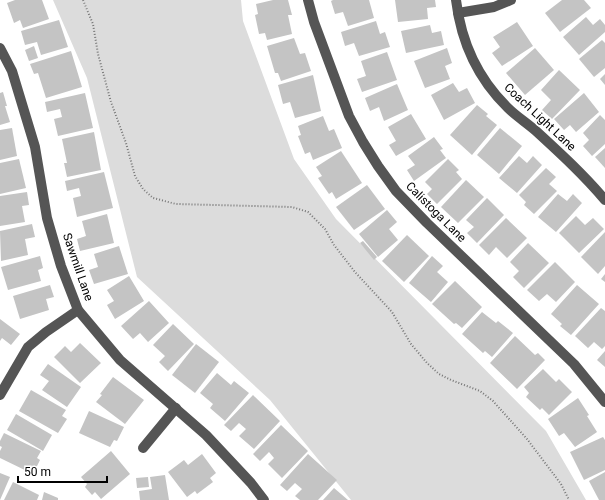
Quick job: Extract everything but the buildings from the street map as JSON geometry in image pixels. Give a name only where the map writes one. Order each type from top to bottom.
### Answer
[{"type":"street","name":"Calistoga Lane","points":[[308,0],[314,22],[349,116],[378,166],[396,191],[427,223],[574,364],[605,402]]},
{"type":"street","name":"Coach Light Lane","points":[[456,0],[458,13],[469,51],[479,73],[508,108],[535,130],[577,169],[605,200]]},
{"type":"street","points":[[458,13],[494,7],[511,0]]},
{"type":"street","name":"Sawmill Lane","points":[[0,48],[12,71],[35,146],[47,218],[61,266],[78,310],[120,360],[206,435],[251,483],[264,500]]},
{"type":"street","points":[[0,395],[28,347],[46,332],[78,310]]},
{"type":"street","points":[[143,448],[176,408]]},
{"type":"path","points":[[83,0],[93,24],[98,54],[111,102],[126,143],[135,176],[143,190],[153,198],[176,204],[292,207],[308,212],[324,229],[334,245],[355,272],[392,312],[411,344],[427,364],[439,374],[451,380],[480,390],[493,401],[527,439],[561,484],[568,500]]},
{"type":"shaded area","points":[[53,0],[241,0],[243,21],[294,159],[336,219],[546,431],[586,500],[351,500],[270,400],[137,277],[87,78]]}]
